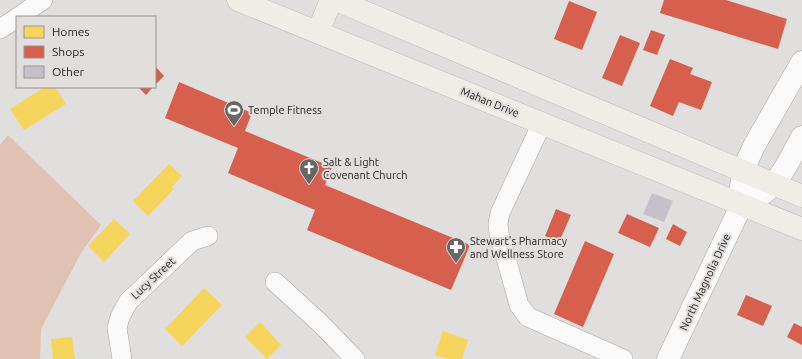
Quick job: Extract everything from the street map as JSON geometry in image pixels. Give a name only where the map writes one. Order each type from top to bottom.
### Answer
[{"type":"main road","name":"Mahan Drive","points":[[238,0],[802,229]]},
{"type":"main road","points":[[318,32],[331,0]]},
{"type":"main road","points":[[336,0],[802,196]]},
{"type":"main road","name":"North Magnolia Drive","points":[[668,359],[742,204],[741,187],[743,170],[754,146],[802,62]]},
{"type":"main road","points":[[742,204],[760,196],[775,184],[802,137]]},
{"type":"street","points":[[19,16],[43,0]]},
{"type":"street","points":[[0,29],[16,18]]},
{"type":"street","points":[[542,123],[500,213],[498,223],[499,233],[519,305],[528,317],[623,359]]},
{"type":"street","name":"Lucy Street","points":[[122,359],[117,328],[120,317],[128,302],[192,241],[208,236]]},
{"type":"street","points":[[275,282],[321,324],[355,359]]},
{"type":"shaded area","points":[[8,135],[101,225],[81,253],[41,329],[40,359],[0,359],[0,145]]},
{"type":"building: Homes","points":[[43,88],[56,88],[66,104],[24,130],[10,109]]},
{"type":"building: Homes","points":[[169,164],[182,176],[172,187],[174,189],[148,216],[133,201]]},
{"type":"building: Homes","points":[[114,219],[130,234],[104,262],[88,246]]},
{"type":"building: Homes","points":[[204,288],[222,305],[182,346],[165,329]]},
{"type":"building: Homes","points":[[260,322],[281,345],[267,359],[245,337]]},
{"type":"building: Homes","points":[[443,331],[468,340],[462,359],[447,359],[435,355]]},
{"type":"building: Homes","points":[[72,337],[75,359],[53,359],[51,339]]},
{"type":"building: Shops","points":[[664,0],[726,0],[787,19],[778,49],[660,13]]},
{"type":"building: Shops","points":[[569,1],[597,12],[582,50],[554,39]]},
{"type":"building: Shops","points":[[651,30],[665,35],[657,55],[643,50]]},
{"type":"building: Shops","points":[[620,35],[640,43],[622,86],[602,78]]},
{"type":"building: Shops","points":[[670,59],[693,68],[690,74],[712,82],[701,110],[679,102],[673,116],[650,106]]},
{"type":"building: Shops","points":[[156,67],[164,76],[156,84]]},
{"type":"building: Shops","points":[[179,82],[252,113],[245,131],[332,167],[325,185],[470,245],[451,290],[307,230],[315,210],[228,173],[238,148],[165,118]]},
{"type":"building: Shops","points":[[139,88],[152,88],[146,95]]},
{"type":"building: Shops","points":[[556,209],[571,215],[559,242],[545,236]]},
{"type":"building: Shops","points":[[627,214],[659,228],[650,247],[618,233]]},
{"type":"building: Shops","points":[[673,224],[687,232],[680,246],[666,239]]},
{"type":"building: Shops","points":[[585,241],[614,254],[583,327],[554,314]]},
{"type":"building: Shops","points":[[746,295],[772,306],[763,326],[737,315]]},
{"type":"building: Shops","points":[[794,323],[802,327],[802,345],[787,337]]},
{"type":"building: Other","points":[[652,193],[673,201],[664,222],[643,214]]},
{"type":"place","name":"Temple Fitness","points":[[234,127]]},
{"type":"place","name":"Salt & Light Covenant Church","points":[[309,185]]},
{"type":"place","name":"Stewart's Pharmacy and Wellness Store","points":[[456,264]]}]
